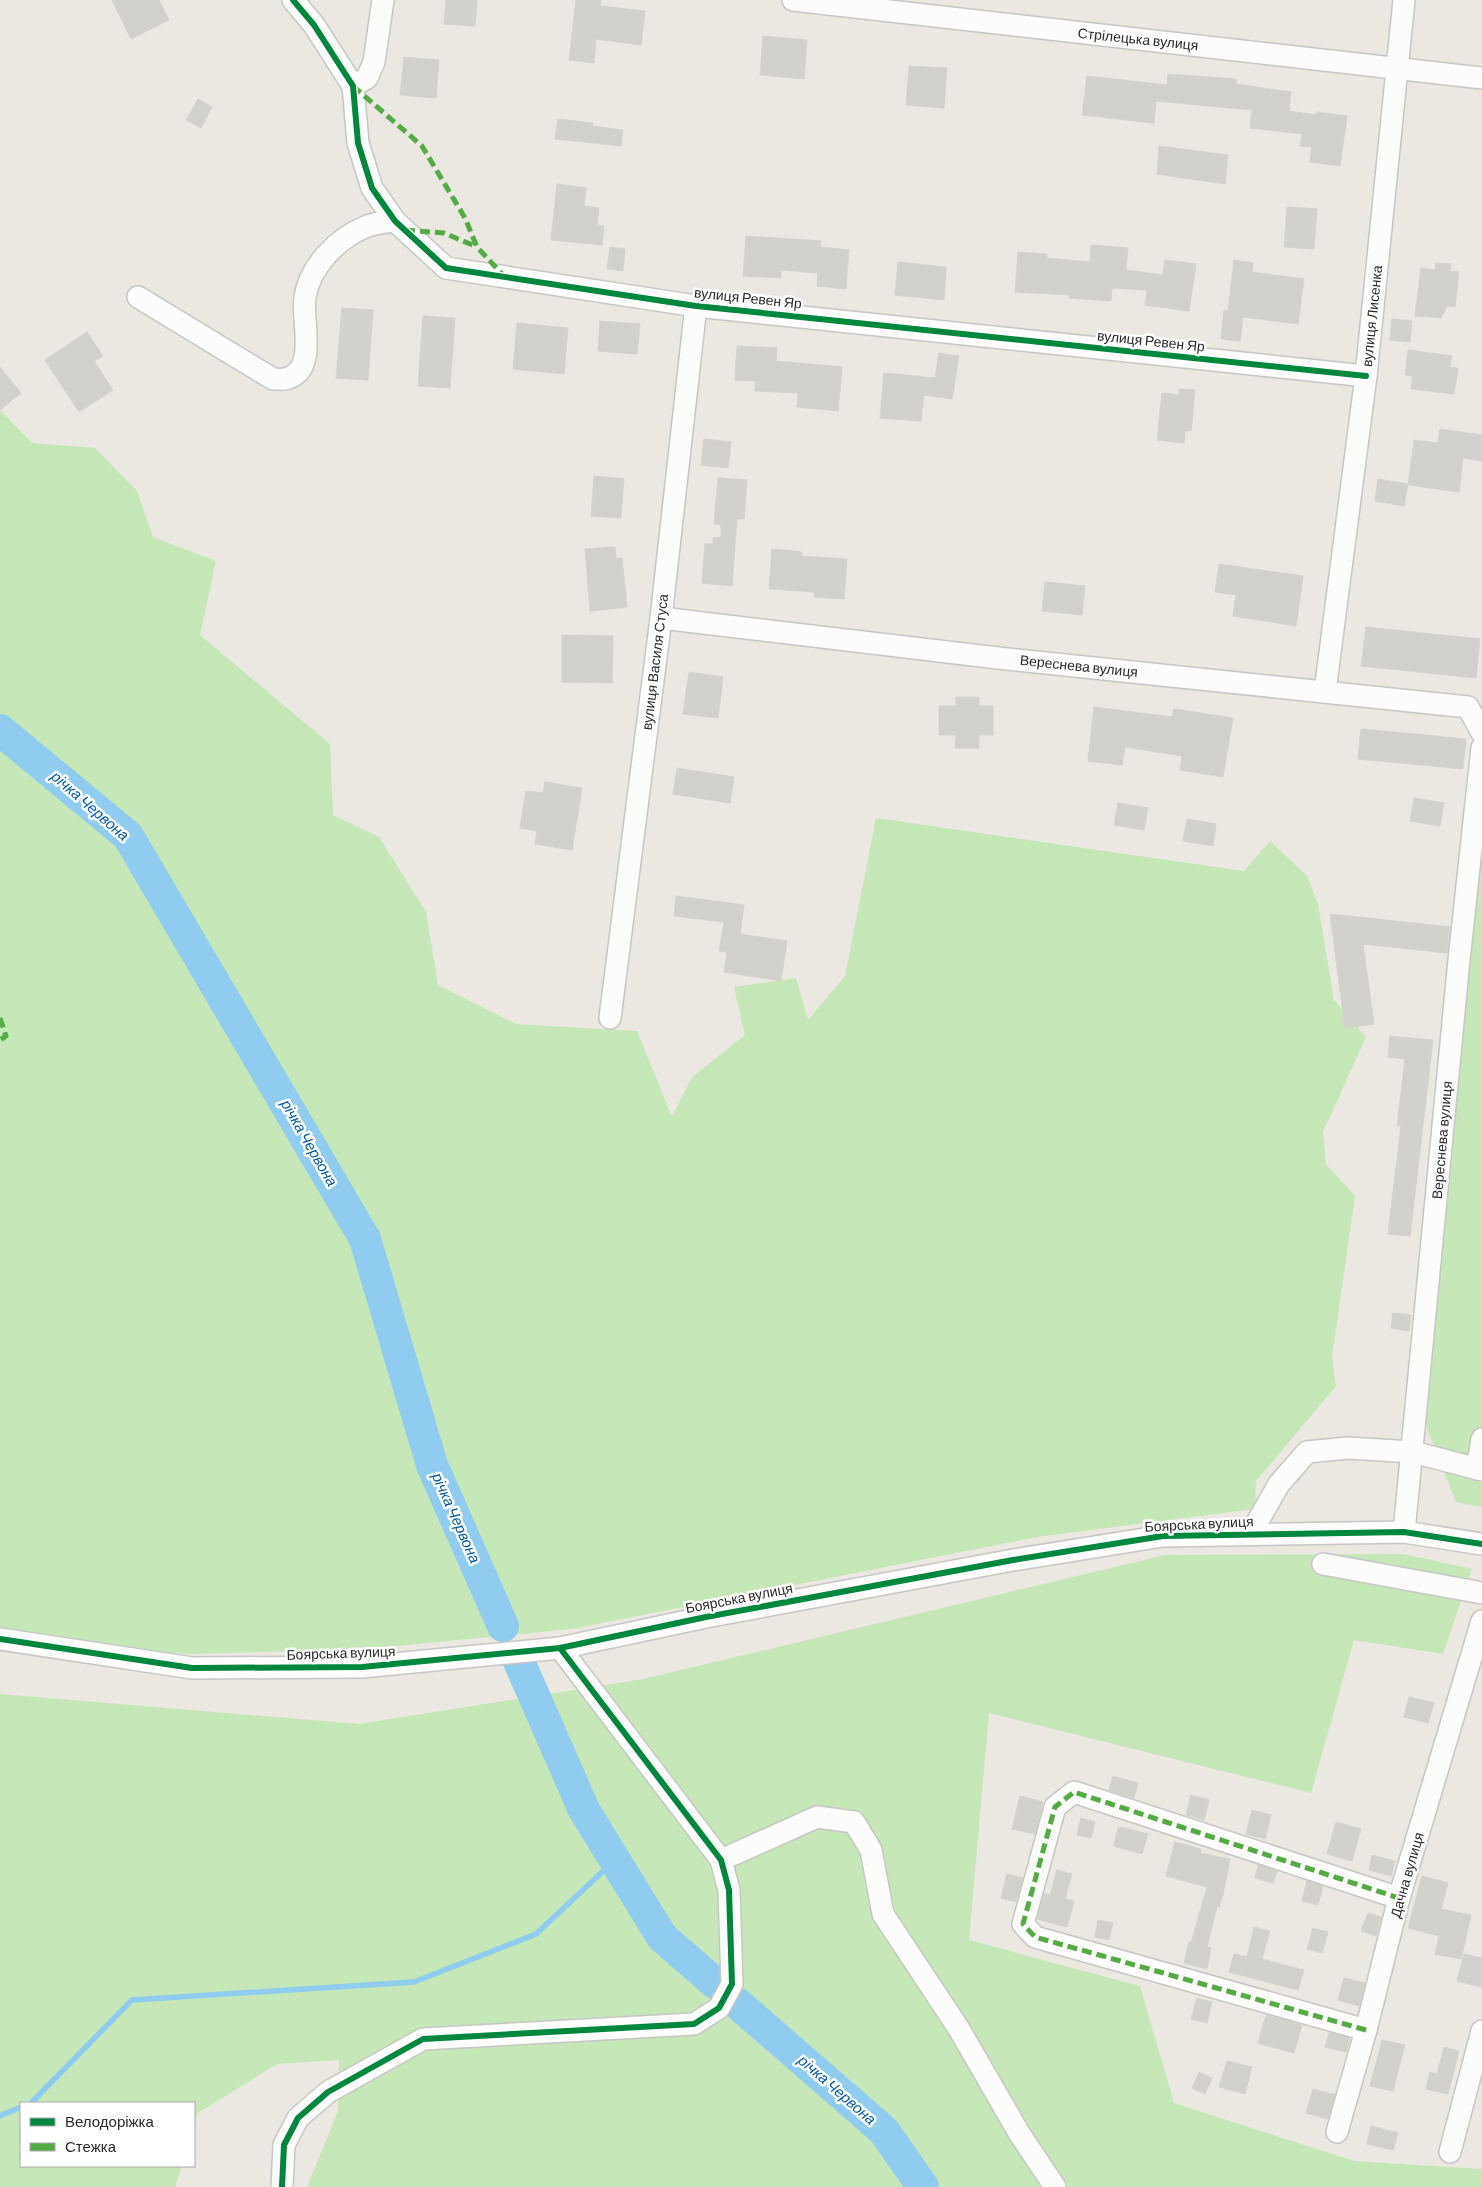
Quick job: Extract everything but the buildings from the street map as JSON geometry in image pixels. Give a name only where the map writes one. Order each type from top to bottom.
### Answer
[{"type":"street","name":"вулиця Ревен Яр","points":[[293,0],[314,25],[353,86],[358,143],[372,188],[395,220],[446,268],[696,306],[1366,376]]},
{"type":"street","points":[[353,86],[367,78],[374,62],[383,0]]},
{"type":"street","name":"Стрілецька вулиця","points":[[793,0],[1482,78]]},
{"type":"street","name":"вулиця Лисенка","points":[[1325,691],[1366,376],[1404,0]]},
{"type":"street","points":[[138,297],[273,379],[289,378],[302,368],[307,350],[304,298],[312,273],[334,247],[366,226],[395,220]]},
{"type":"street","name":"вулиця Василя Стуса","points":[[610,1018],[660,618],[696,306]]},
{"type":"street","name":"Вереснева вулиця","points":[[660,618],[998,658],[1468,707],[1482,733]]},
{"type":"street","name":"Вереснева вулиця","points":[[1404,1532],[1458,970],[1482,748]]},
{"type":"street","points":[[1251,1533],[1279,1484],[1307,1452],[1348,1448],[1413,1452],[1480,1469],[1482,1438]]},
{"type":"street","name":"Боярська вулиця","points":[[0,1639],[192,1668],[362,1667],[560,1648],[706,1616],[1013,1560],[1163,1536],[1251,1533],[1404,1532],[1482,1544]]},
{"type":"street","points":[[1323,1564],[1482,1593]]},
{"type":"street","name":"Дачна вулиця","points":[[1337,2132],[1366,2030],[1399,1898],[1482,1621]]},
{"type":"street","points":[[282,2187],[284,2145],[298,2118],[328,2092],[423,2039],[694,2024],[719,2008],[732,1984],[729,1890],[721,1860],[560,1648]]},
{"type":"street","points":[[1366,2030],[1035,1937],[1023,1924],[1055,1807],[1074,1792],[1399,1898]]},
{"type":"street","points":[[721,1860],[817,1817],[854,1822],[871,1850],[883,1914],[959,2029],[1019,2133],[1055,2187]]},
{"type":"street","points":[[1450,2152],[1482,2031]]},
{"type":"green space","points":[[0,410],[32,443],[95,448],[137,491],[153,537],[216,561],[200,635],[330,744],[333,815],[379,837],[426,912],[438,985],[516,1024],[637,1031],[672,1117],[692,1077],[745,1035],[734,987],[796,978],[808,1020],[845,976],[876,818],[1244,871],[1270,841],[1307,876],[1318,904],[1334,1000],[1366,1037],[1323,1132],[1326,1164],[1355,1196],[1332,1357],[1336,1386],[1256,1481],[1255,1509],[1037,1537],[572,1629],[365,1649],[191,1654],[30,1643],[0,1628]]},
{"type":"green space","points":[[1482,829],[1482,1507],[1456,1502],[1421,1413]]},
{"type":"green space","points":[[1403,1554],[1472,1569],[1443,1654],[1354,1640],[1311,1793],[989,1713],[969,1940],[1140,1986],[1174,2103],[1354,2161],[1482,2169],[1482,2187],[307,2187],[338,2111],[339,2060],[277,2064],[198,2113],[195,2123],[195,2102],[20,2102],[20,2167],[182,2167],[175,2187],[0,2187],[0,1694],[359,1724],[643,1679],[1165,1555]]},
{"type":"waterway","name":"річка Червона","points":[[0,730],[128,836],[365,1239],[432,1465],[503,1626]]},
{"type":"waterway","points":[[517,1657],[584,1810],[662,1937],[715,1983]]},
{"type":"waterway","points":[[32,2102],[132,2000],[414,1982],[536,1934],[615,1860]]},
{"type":"waterway","name":"річка Червона","points":[[738,2004],[884,2131],[923,2187]]},
{"type":"waterway","points":[[0,2116],[20,2107]]},
{"type":"marked path","points":[[353,86],[422,146],[465,218],[477,247],[503,275]]},
{"type":"marked path","points":[[405,230],[444,233],[477,247]]},
{"type":"marked path","points":[[0,1018],[6,1036],[0,1040]]},
{"type":"marked path","points":[[1366,2030],[1035,1937],[1023,1924],[1055,1807],[1074,1792],[1399,1898]]},
{"type":"cycle path","points":[[293,0],[314,25],[353,86],[358,143],[372,188],[395,221],[446,268],[696,306],[1366,376]]},
{"type":"cycle path","points":[[0,1639],[192,1668],[362,1667],[560,1648],[706,1617],[1013,1560],[1163,1536],[1404,1532],[1482,1544]]},
{"type":"cycle path","points":[[282,2187],[284,2145],[298,2118],[328,2092],[423,2039],[694,2024],[719,2008],[732,1984],[729,1890],[721,1860],[560,1648]]}]
